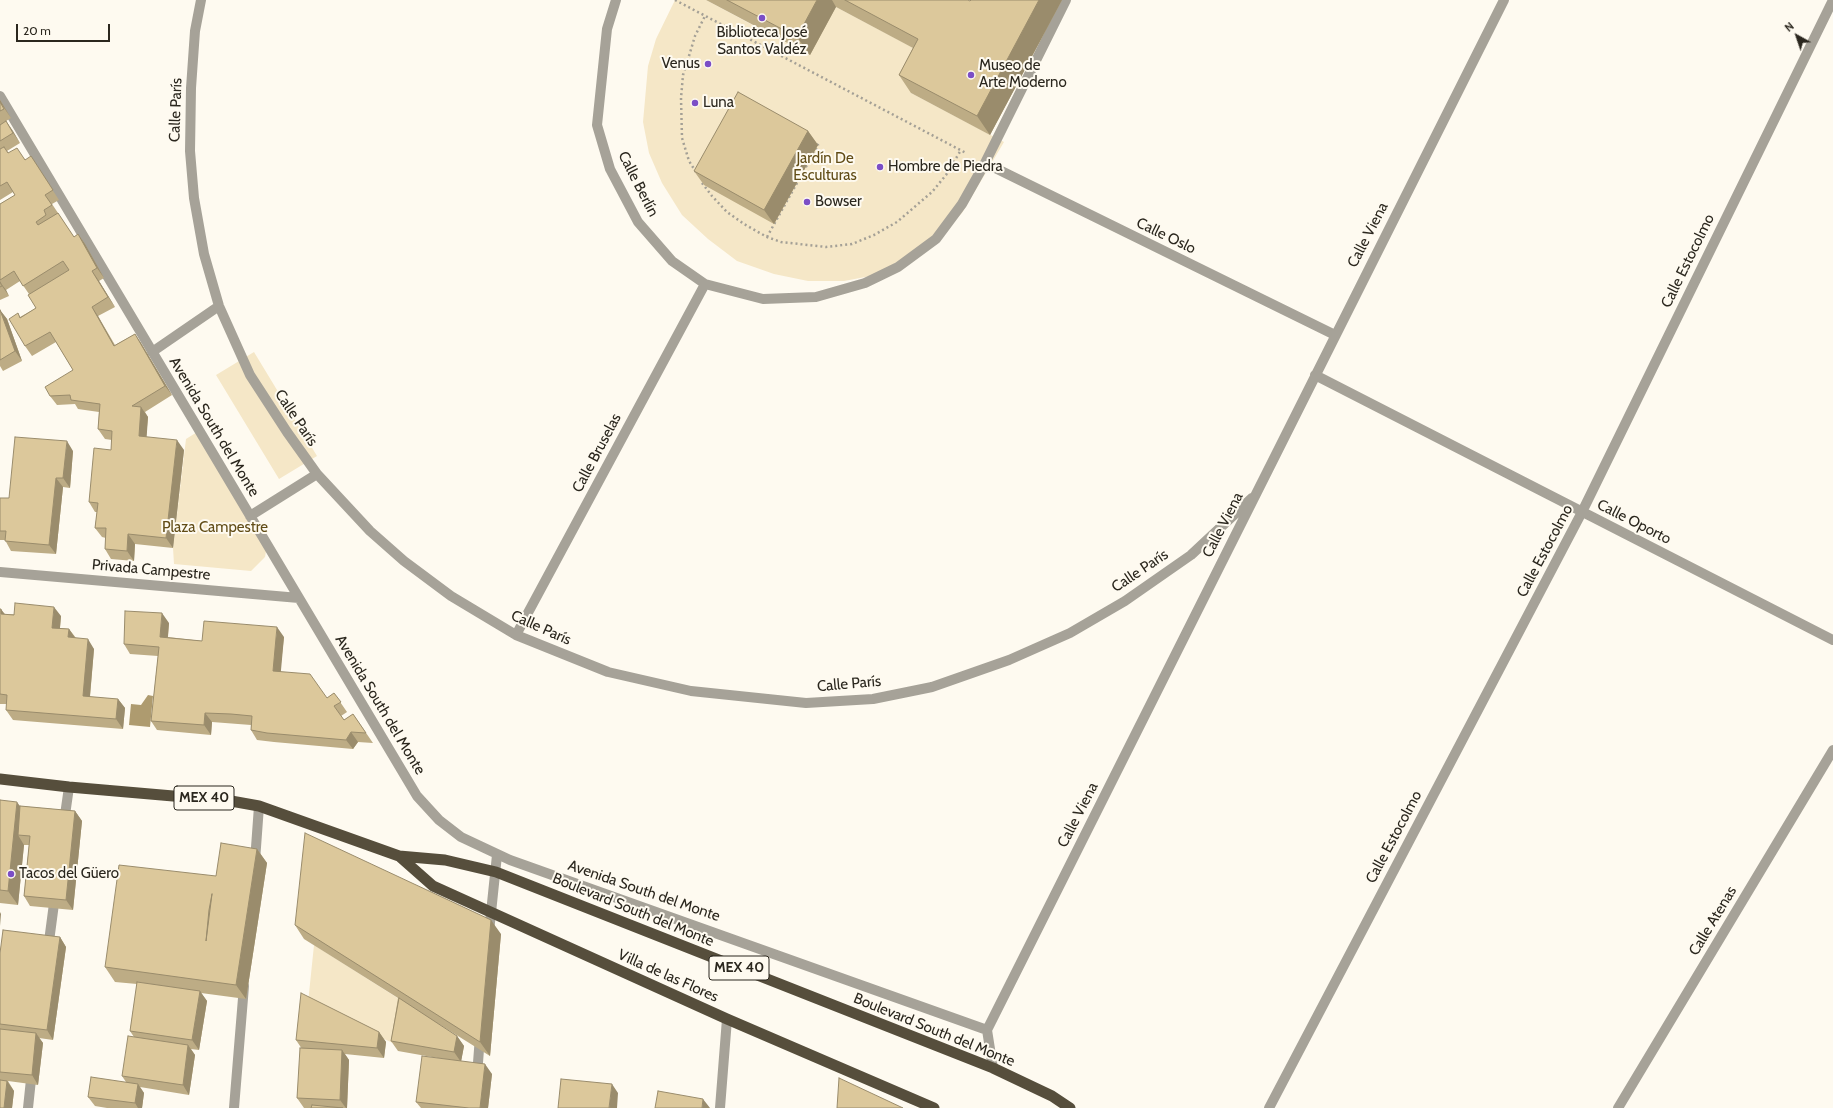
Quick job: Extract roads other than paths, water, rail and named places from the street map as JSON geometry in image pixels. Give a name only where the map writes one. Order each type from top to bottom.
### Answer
[{"type":"highway","name":"MEX 40","points":[[0,779],[69,787],[231,801],[259,806],[399,856]]},
{"type":"highway","name":"Boulevard South del Monte","points":[[399,856],[445,860],[496,872],[994,1068],[1052,1096],[1070,1108]]},
{"type":"highway","name":"Villa de las Flores","points":[[399,856],[433,886],[727,1018],[934,1108]]},
{"type":"street","name":"Calle París","points":[[200,0],[195,32],[190,151],[194,198],[204,254],[219,306],[250,375],[316,474],[370,531],[404,561],[450,596],[516,635],[608,672],[691,691],[806,703],[873,699],[932,686],[1009,660],[1070,633],[1125,600],[1191,555],[1252,498]]},
{"type":"street","name":"Calle Berlín","points":[[616,0],[607,29],[597,125],[610,169],[638,222],[672,261],[705,284]]},
{"type":"street","points":[[705,284],[763,299],[816,297],[865,283],[898,267],[936,239],[962,204],[985,163],[1066,0]]},
{"type":"street","name":"Calle Viena","points":[[987,1030],[1252,498],[1504,0]]},
{"type":"street","name":"Calle Estocolmo","points":[[1269,1108],[1582,512],[1833,0]]},
{"type":"street","name":"Avenida South del Monte","points":[[0,96],[417,796],[439,820],[461,837],[497,855],[987,1030]]},
{"type":"street","name":"Calle Oslo","points":[[985,163],[1335,335]]},
{"type":"street","name":"Calle Bruselas","points":[[516,635],[705,284]]},
{"type":"street","points":[[152,352],[219,306]]},
{"type":"street","name":"Calle Oporto","points":[[1315,375],[1833,640]]},
{"type":"street","points":[[250,516],[316,474]]},
{"type":"street","name":"Privada Campestre","points":[[0,572],[299,598]]},
{"type":"street","name":"Calle Atenas","points":[[1618,1108],[1833,750]]},
{"type":"street","points":[[63,834],[69,787]]},
{"type":"street","points":[[254,869],[259,806]]},
{"type":"street","points":[[488,943],[497,855]]},
{"type":"street","points":[[47,959],[56,889]]},
{"type":"street","points":[[234,1108],[245,973]]},
{"type":"street","points":[[720,1108],[727,1018]]},
{"type":"street","points":[[476,1084],[482,1022]]},
{"type":"street","points":[[987,1030],[994,1068]]},
{"type":"street","points":[[28,1108],[34,1061]]},
{"type":"place","name":"Biblioteca José Santos Valdéz","points":[[762,18]]},
{"type":"place","name":"Venus","points":[[708,64]]},
{"type":"place","name":"Museo de Arte Moderno","points":[[971,75]]},
{"type":"place","name":"Luna","points":[[695,103]]},
{"type":"place","name":"Hombre de Piedra","points":[[880,167]]},
{"type":"place","name":"Bowser","points":[[807,202]]},
{"type":"place","name":"Tacos del Güero","points":[[11,874]]},
{"type":"park label","name":"Jardín De Esculturas","points":[[825,168]]},
{"type":"park label","name":"Plaza Campestre","points":[[215,528]]}]
